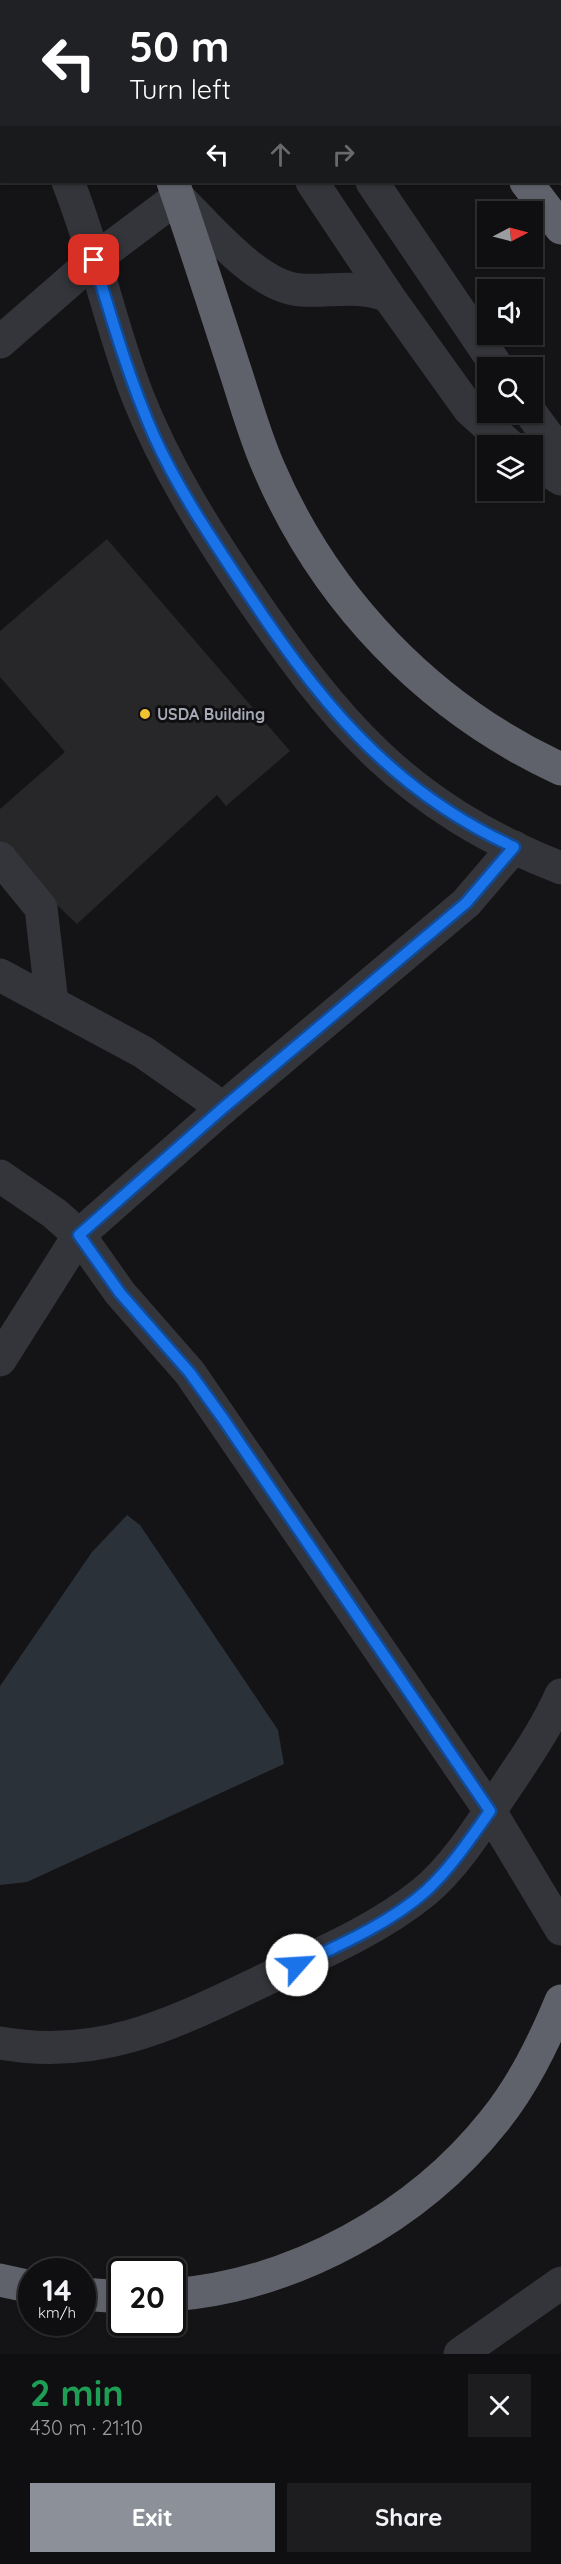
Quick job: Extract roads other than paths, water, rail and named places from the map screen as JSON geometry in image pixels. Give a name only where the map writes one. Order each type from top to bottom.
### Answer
[{"type":"highway","points":[[527,183],[561,228]]},
{"type":"highway","points":[[175,189],[268,466],[309,547],[355,611],[410,670],[445,700],[528,754],[561,769]]},
{"type":"highway","points":[[186,2293],[228,2287],[287,2270],[352,2239],[417,2197],[444,2175],[495,2120],[534,2061],[561,2001]]},
{"type":"highway","points":[[0,2280],[18,2284]]},
{"type":"lane","points":[[68,183],[126,366],[164,459],[203,526],[289,653],[351,731],[387,766],[447,812],[514,847],[561,868]]},
{"type":"lane","points":[[313,183],[388,296],[469,409],[498,435]]},
{"type":"lane","points":[[373,183],[491,357]]},
{"type":"lane","points":[[0,342],[175,189],[264,276],[286,288],[300,290],[366,288],[388,296]]},
{"type":"lane","points":[[538,423],[561,454]]},
{"type":"lane","points":[[543,468],[561,479]]},
{"type":"lane","points":[[0,1360],[79,1235],[223,1108],[466,903],[514,847]]},
{"type":"lane","points":[[0,858],[41,908],[52,1003]]},
{"type":"lane","points":[[0,975],[143,1052],[223,1108]]},
{"type":"lane","points":[[0,1176],[54,1213],[79,1235],[120,1293],[190,1373],[490,1811],[561,1929]]},
{"type":"lane","points":[[0,2043],[63,2049],[131,2037],[189,2015],[318,1955],[391,1915],[425,1892],[467,1844],[543,1732],[561,1695]]},
{"type":"lane","points":[[460,2354],[561,2283]]},
{"type":"place","name":"USDA Building","points":[[145,714]]}]
